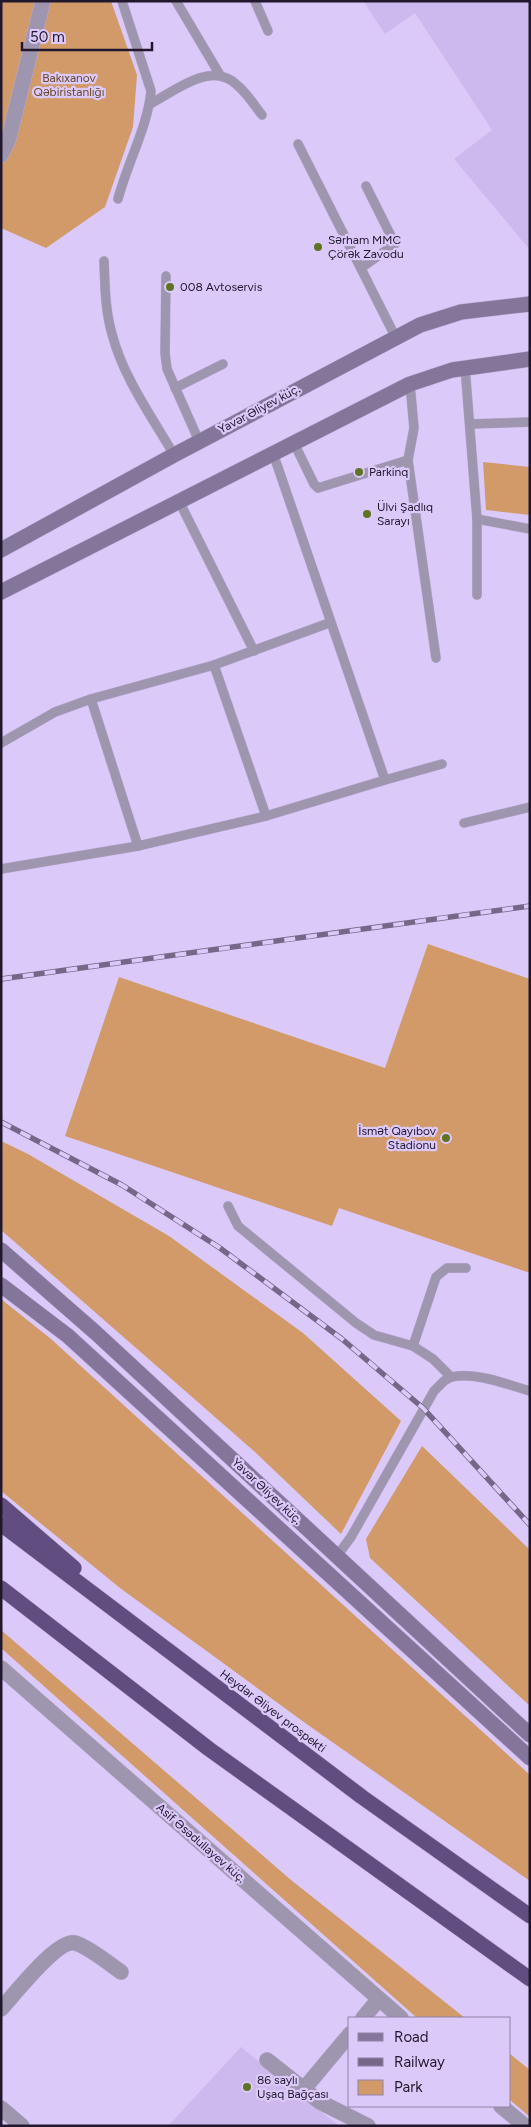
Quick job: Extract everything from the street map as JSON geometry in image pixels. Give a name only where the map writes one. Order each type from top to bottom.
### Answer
[{"type":"highway","points":[[1,1505],[179,1659]]},
{"type":"highway","name":"Heydər Əliyev prospekti","points":[[1,1524],[362,1797],[529,1916]]},
{"type":"highway","points":[[1,1588],[209,1749],[498,1958],[530,1979]]},
{"type":"main road","name":"Yavər Əliyev küç.","points":[[1,550],[199,441],[420,325],[454,314],[530,304]]},
{"type":"main road","points":[[1,592],[410,384],[438,373],[465,367],[530,359]]},
{"type":"main road","name":"Yavər Əliyev küç.","points":[[1,1250],[96,1333],[530,1734]]},
{"type":"main road","name":"Yavər Əliyev küç.","points":[[1,1285],[68,1336],[530,1758]]},
{"type":"street","points":[[1,155],[8,141],[43,1]]},
{"type":"street","name":"Asif Əsədullayev küç.","points":[[1,1668],[400,2017]]},
{"type":"street","points":[[1,2009],[55,1951],[66,1943],[76,1943],[121,1972]]},
{"type":"street","points":[[364,2017],[379,1999]]},
{"type":"street","points":[[303,2090],[348,2036]]},
{"type":"street","points":[[267,2060],[320,2102],[359,2124]]},
{"type":"street","points":[[502,2107],[525,2126]]},
{"type":"street","points":[[1,2108],[22,2126]]},
{"type":"lane","points":[[118,199],[124,174],[150,104],[152,91],[122,1]]},
{"type":"lane","points":[[176,1],[220,75]]},
{"type":"lane","points":[[255,1],[268,31]]},
{"type":"lane","points":[[150,104],[203,75],[220,75],[236,84],[262,114]]},
{"type":"lane","points":[[298,144],[396,338]]},
{"type":"lane","points":[[361,268],[395,244],[366,186]]},
{"type":"lane","points":[[104,261],[107,309],[112,335],[127,371],[174,455]]},
{"type":"lane","points":[[166,276],[164,353],[175,388],[199,441]]},
{"type":"lane","points":[[175,388],[224,364]]},
{"type":"lane","points":[[465,367],[477,519],[478,595]]},
{"type":"lane","points":[[410,384],[414,428],[408,460],[436,658]]},
{"type":"lane","points":[[470,424],[530,422]]},
{"type":"lane","points":[[294,443],[314,484],[318,488],[408,460]]},
{"type":"lane","points":[[273,453],[329,623],[385,780]]},
{"type":"lane","points":[[179,501],[254,651]]},
{"type":"lane","points":[[477,519],[530,529]]},
{"type":"lane","points":[[1,743],[55,712],[91,699],[214,665],[329,623]]},
{"type":"lane","points":[[214,665],[266,816]]},
{"type":"lane","points":[[91,699],[138,846]]},
{"type":"lane","points":[[1,868],[138,846],[266,816],[442,764]]},
{"type":"lane","points":[[464,823],[530,807]]},
{"type":"lane","points":[[228,1206],[238,1226],[356,1323],[374,1335],[414,1346],[433,1359],[451,1376]]},
{"type":"lane","points":[[414,1346],[436,1277],[441,1270],[447,1268],[466,1268]]},
{"type":"lane","points":[[337,1556],[351,1537],[434,1391],[444,1381],[451,1376],[463,1374],[481,1377],[530,1391]]},
{"type":"shaded area","points":[[363,1],[530,1],[530,250],[454,159],[492,130],[415,13],[385,34]]},
{"type":"shaded area","name":"86 saylı Uşaq Bağçası","points":[[241,2047],[339,2126],[168,2126]]},
{"type":"green space","name":"Bakıxanov Qəbiristanlığı","points":[[1,1],[111,1],[137,75],[133,127],[105,207],[46,248],[1,228]]},
{"type":"green space","points":[[483,462],[530,467],[530,515],[486,510]]},
{"type":"green space","points":[[428,944],[530,979],[530,1273],[339,1208],[332,1226],[65,1136],[119,977],[385,1068]]},
{"type":"green space","points":[[1,1141],[28,1154],[169,1236],[303,1333],[401,1421],[341,1534],[255,1452],[1,1230]]},
{"type":"green space","points":[[1,1299],[51,1339],[530,1775],[530,1881],[308,1725],[120,1588],[1,1491]]},
{"type":"green space","points":[[422,1446],[530,1550],[530,1706],[370,1558],[366,1539]]},
{"type":"green space","points":[[1,1630],[291,1880],[464,2017],[416,2017],[1,1648]]},
{"type":"green space","points":[[511,2055],[530,2070],[530,2117],[511,2101]]},
{"type":"railway","points":[[1,979],[530,906]]},
{"type":"railway","points":[[1,1122],[122,1185],[220,1248],[342,1339],[423,1408],[530,1525]]},
{"type":"place","name":"Sərham MMC Çörək Zavodu","points":[[318,247]]},
{"type":"place","name":"008 Avtoservis","points":[[170,287]]},
{"type":"place","name":"Parkinq","points":[[359,472]]},
{"type":"place","name":"Ülvi Şadlıq Sarayı","points":[[367,514]]},
{"type":"place","name":"İsmət Qayıbov Stadionu","points":[[446,1138]]},
{"type":"place","name":"86 saylı Uşaq Bağçası","points":[[247,2087]]}]
